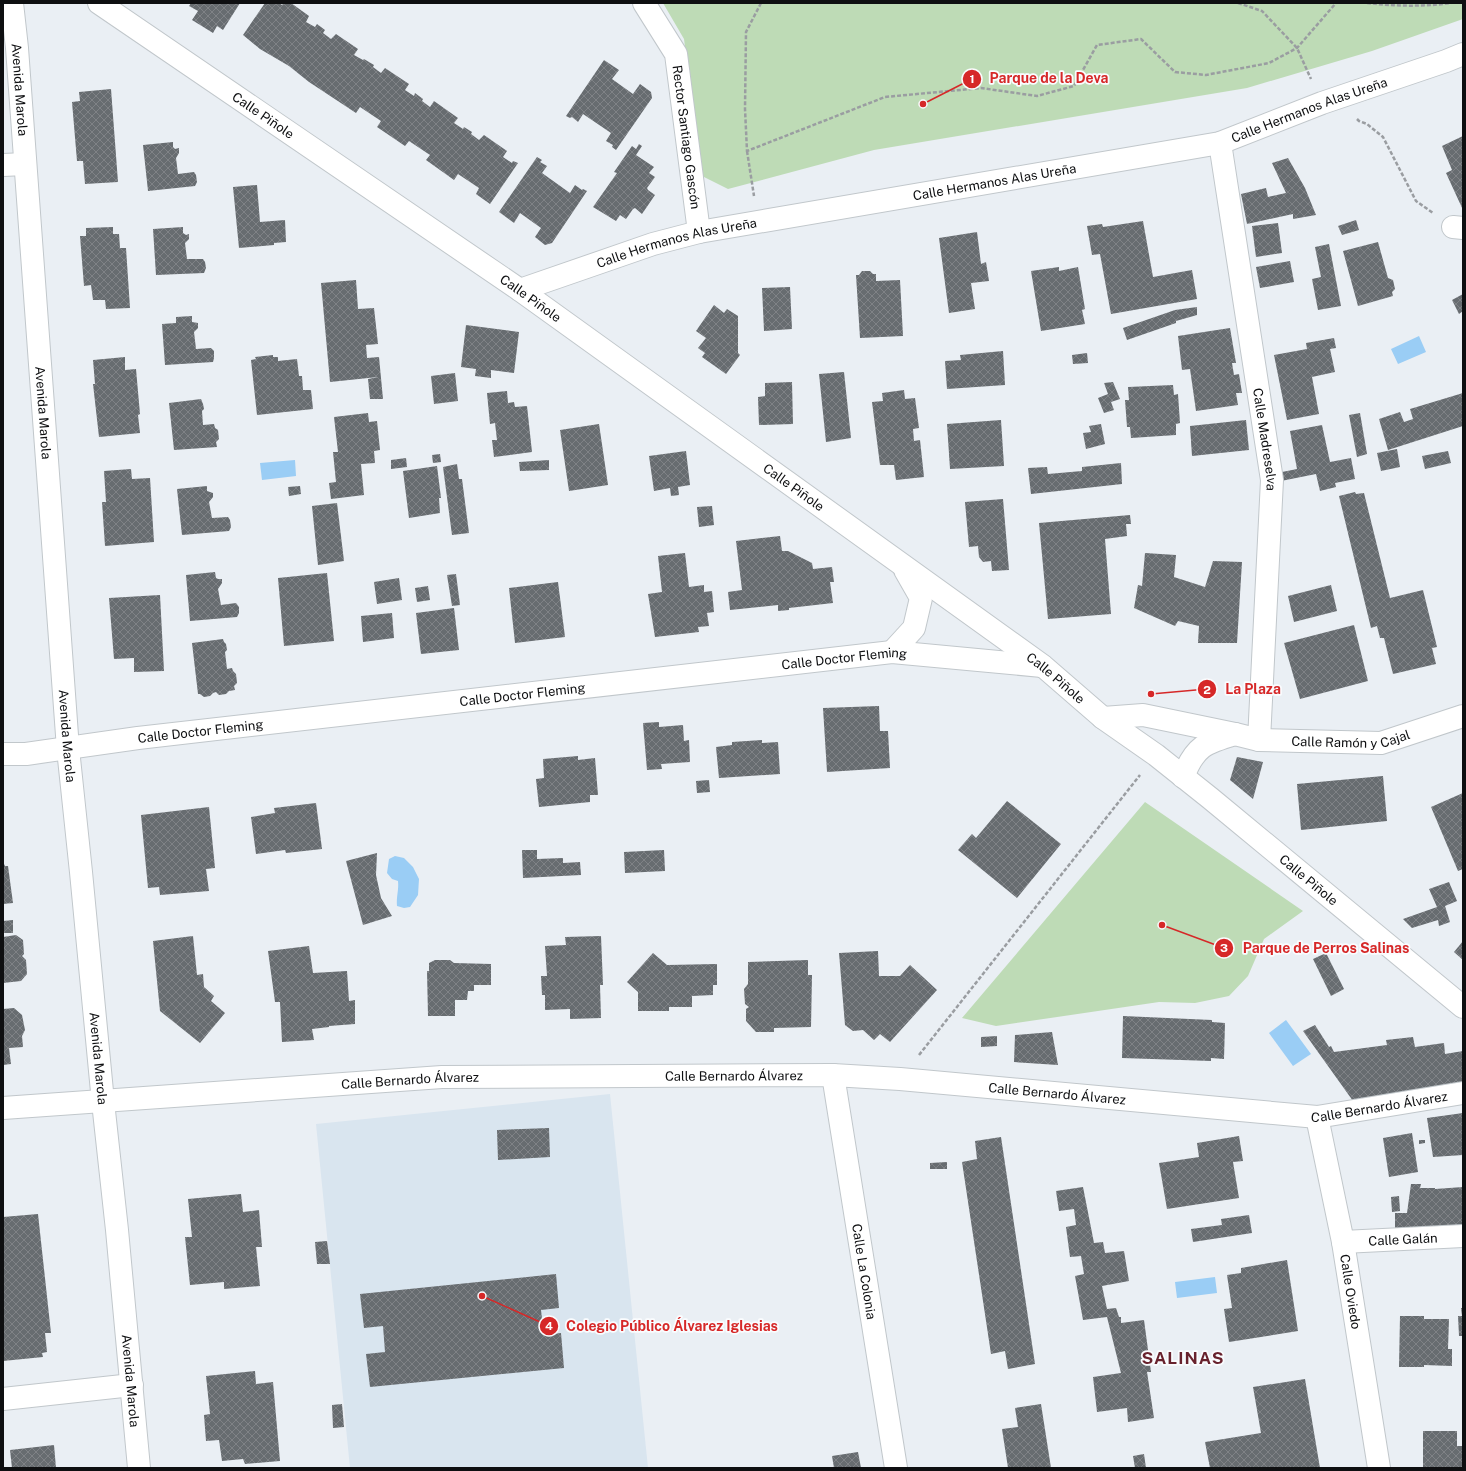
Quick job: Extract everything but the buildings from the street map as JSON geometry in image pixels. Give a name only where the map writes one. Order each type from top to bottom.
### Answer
[{"type":"street","name":"Avenida Marola","points":[[12,3],[17,48],[68,749],[140,1468]]},
{"type":"street","name":"Calle Piñole","points":[[99,3],[520,290],[1043,666],[1104,718],[1183,776],[1463,1007]]},
{"type":"street","name":"Rector Santiago Gascón","points":[[644,3],[676,54],[699,232]]},
{"type":"street","name":"Calle Hermanos Alas Ureña","points":[[520,290],[653,244],[699,232],[1220,143],[1330,100],[1439,64],[1463,54]]},
{"type":"street","name":"Calle Madreselva","points":[[1220,143],[1272,480],[1259,740]]},
{"type":"street","points":[[3,165],[25,164]]},
{"type":"street","points":[[892,652],[914,628],[921,598],[902,564]]},
{"type":"street","name":"Calle Doctor Fleming","points":[[3,754],[26,754],[162,736],[892,652],[1043,666]]},
{"type":"street","name":"Calle Ramón y Cajal","points":[[1104,718],[1143,715],[1259,740],[1381,743],[1463,716]]},
{"type":"street","name":"Calle Ramón y Cajal","points":[[1183,776],[1190,760],[1202,748],[1214,740],[1235,734]]},
{"type":"street","name":"Calle Bernardo Álvarez","points":[[3,1108],[442,1077],[833,1075],[900,1079],[1317,1117],[1463,1093]]},
{"type":"street","name":"Calle La Colonia","points":[[833,1075],[896,1468]]},
{"type":"street","name":"Calle Oviedo","points":[[1317,1117],[1343,1242],[1379,1468]]},
{"type":"street","name":"Calle Galán","points":[[1343,1242],[1463,1236]]},
{"type":"street","points":[[3,1399],[132,1385]]},
{"type":"path","points":[[758,221],[746,151],[746,32],[761,3]]},
{"type":"path","points":[[1238,3],[1262,10],[1297,48],[1330,100],[1358,121],[1367,124],[1384,137],[1416,201],[1458,228]]},
{"type":"path","points":[[746,151],[885,97],[981,88],[1037,96],[1074,86],[1098,45],[1141,39],[1175,72],[1206,75],[1269,63],[1297,48],[1336,3]]},
{"type":"path","points":[[1367,3],[1392,6],[1438,5],[1450,3]]},
{"type":"path","points":[[900,1079],[1156,755]]},
{"type":"shaded area","points":[[610,1094],[648,1468],[350,1468],[316,1124]]},
{"type":"green space","points":[[663,3],[1463,3],[1463,19],[1372,51],[1247,88],[874,150],[728,189],[702,176],[684,39]]},
{"type":"green space","points":[[1145,802],[1303,911],[1264,939],[1248,976],[1229,996],[1195,1003],[1159,1002],[996,1026],[962,1018]]},
{"type":"water","points":[[1419,336],[1426,352],[1398,364],[1391,349]]},
{"type":"water","points":[[295,460],[296,476],[262,480],[260,463]]},
{"type":"water","points":[[395,856],[404,858],[413,867],[419,879],[418,895],[410,907],[404,908],[397,906],[398,881],[392,879],[387,873],[389,859]]},
{"type":"water","points":[[1286,1020],[1311,1054],[1293,1066],[1269,1033]]},
{"type":"water","points":[[1215,1277],[1217,1293],[1177,1298],[1175,1282]]},
{"type":"place","name":"Parque de la Deva","points":[[923,104]]},
{"type":"place","name":"La Plaza","points":[[1151,694]]},
{"type":"place","name":"Parque de Perros Salinas","points":[[1162,925]]},
{"type":"place","name":"Colegio Público Álvarez Iglesias","points":[[482,1296]]},
{"type":"district","name":"SALINAS","points":[[1183,1358]]}]
